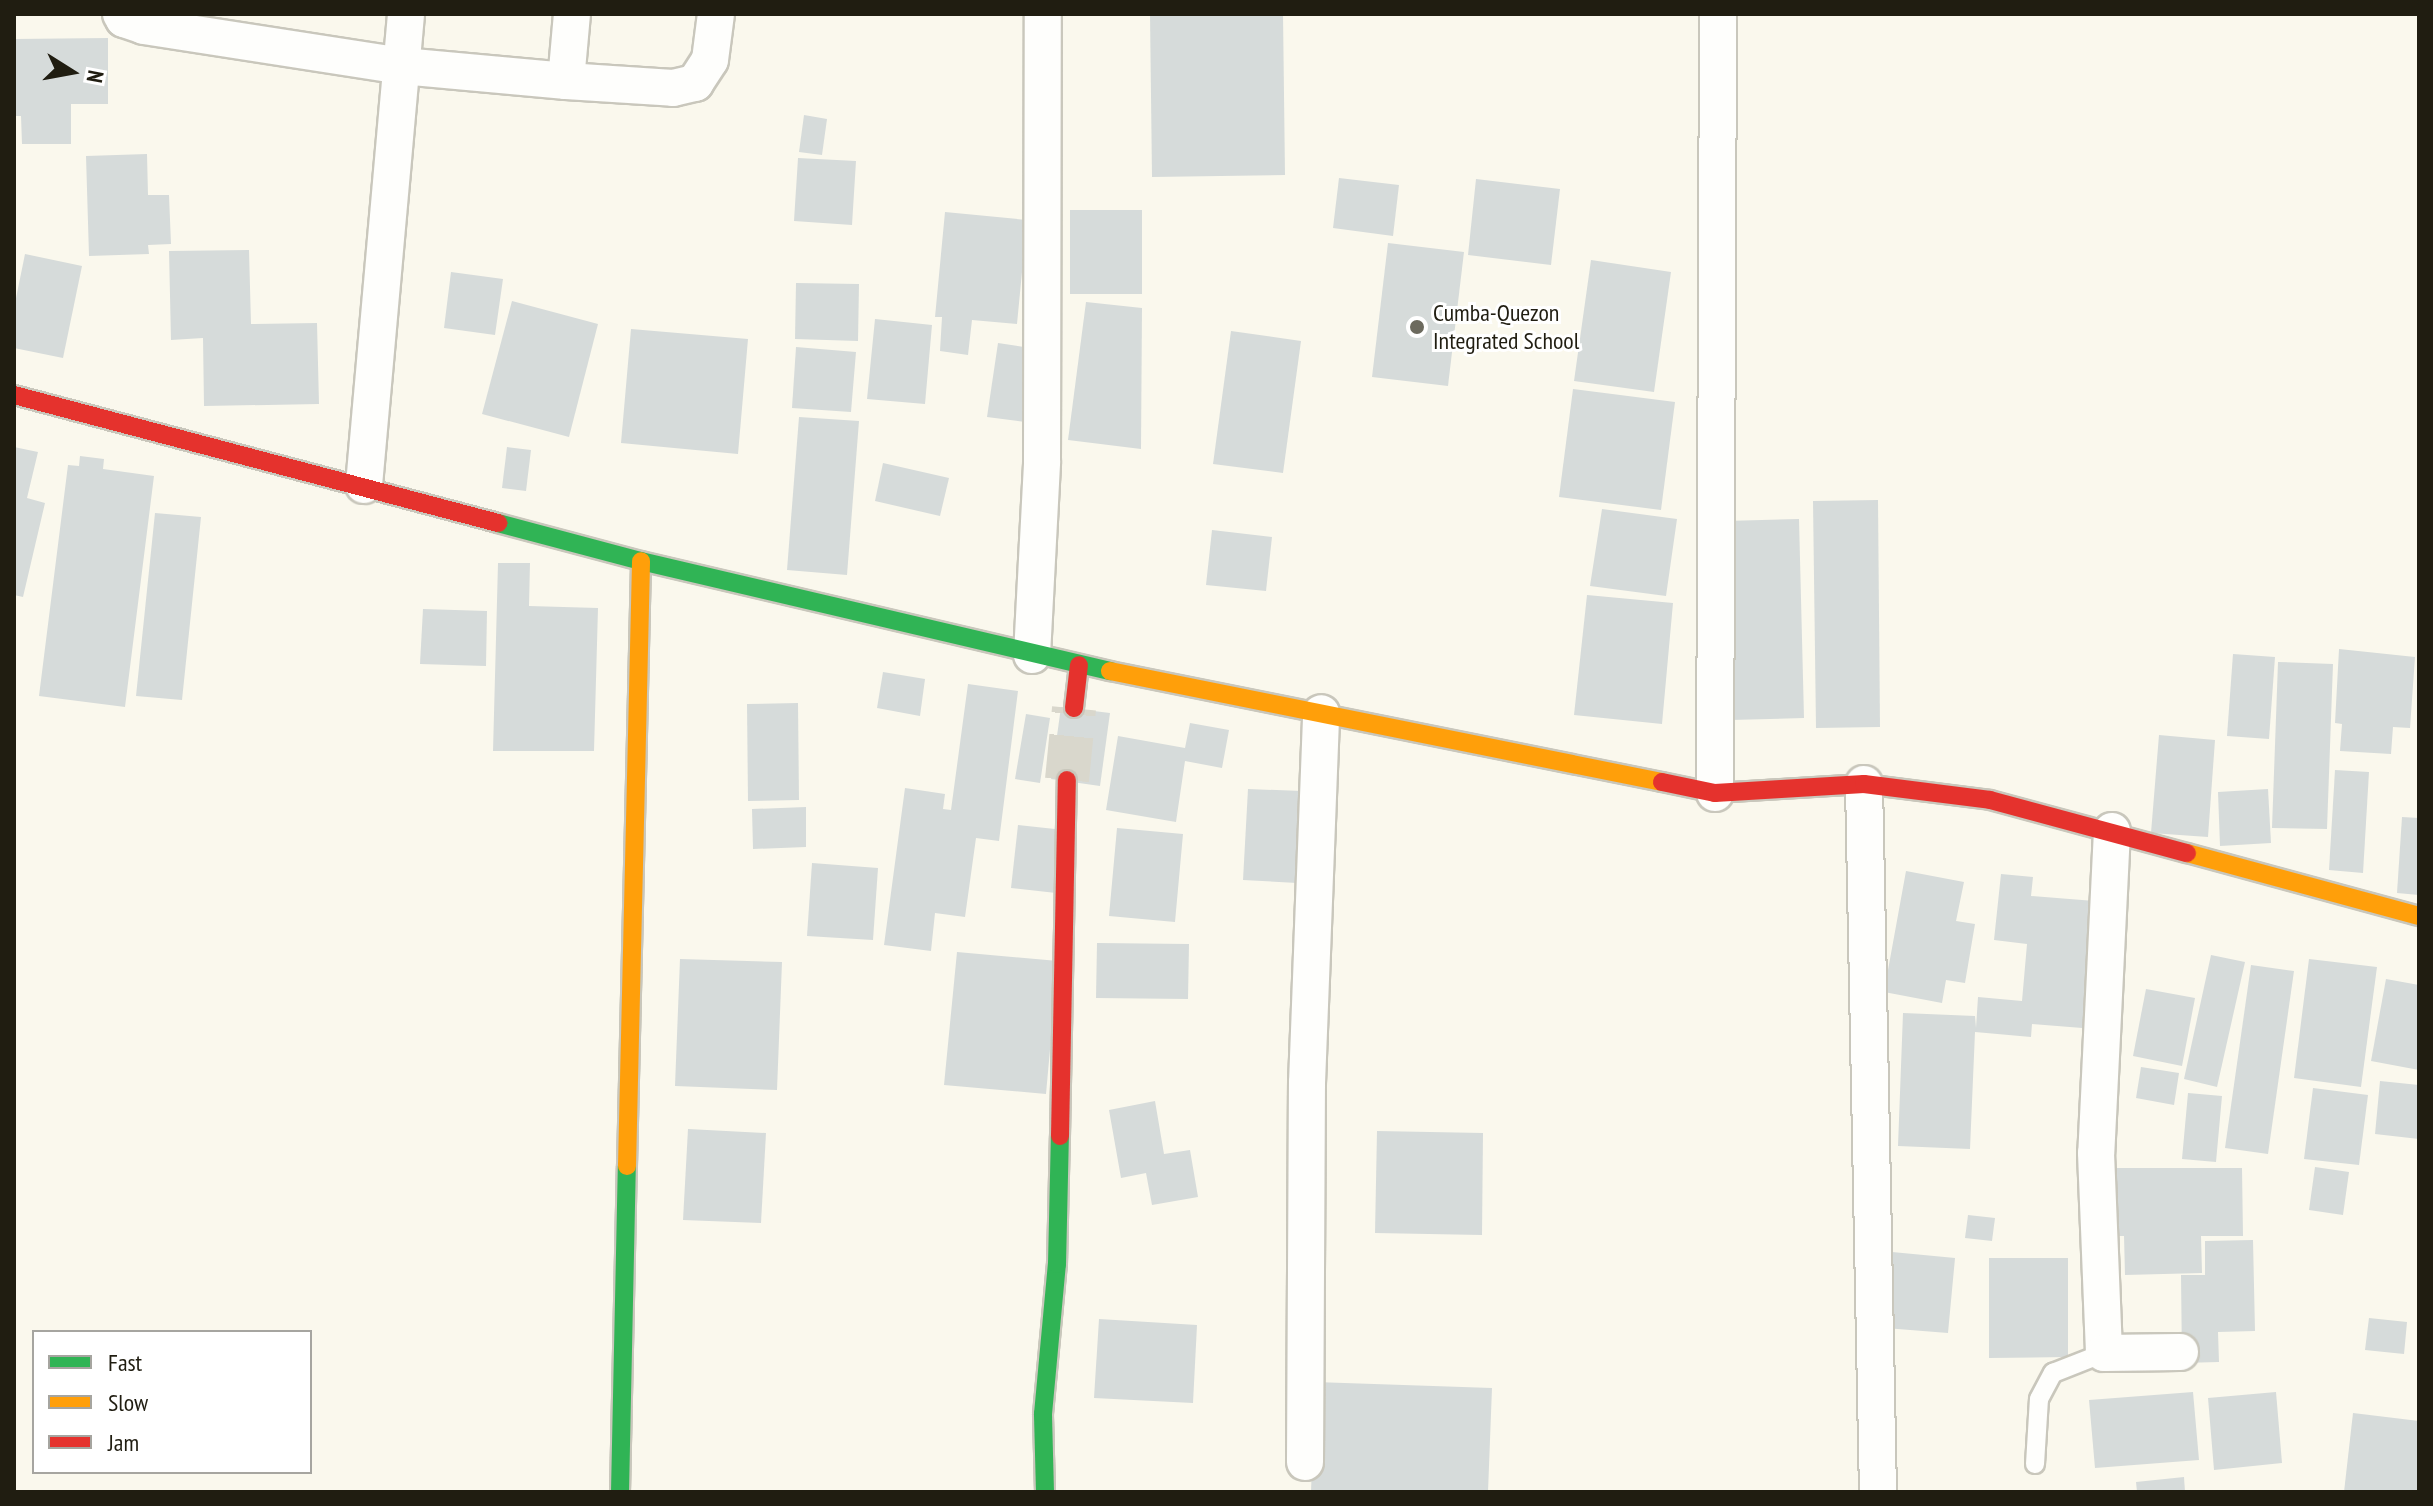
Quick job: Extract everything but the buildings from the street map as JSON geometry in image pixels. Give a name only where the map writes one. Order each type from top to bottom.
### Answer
[{"type":"street","points":[[121,14],[124,19],[144,26],[240,27],[402,66],[673,88],[695,83],[710,60],[716,14]]},
{"type":"street","points":[[364,485],[406,14]]},
{"type":"street","points":[[566,81],[572,14]]},
{"type":"street","points":[[1032,655],[1042,461],[1043,14]]},
{"type":"street","points":[[1715,793],[1718,14]]},
{"type":"street","points":[[14,395],[364,485],[641,561],[1032,655],[1715,793],[1864,784],[1990,800],[2419,916]]},
{"type":"street","points":[[620,1492],[641,561]]},
{"type":"street","points":[[1074,708],[1079,665]]},
{"type":"street","points":[[1305,1462],[1307,1083],[1321,713]]},
{"type":"street","points":[[1045,1492],[1043,1414],[1057,1264],[1067,780]]},
{"type":"street","points":[[1864,784],[1878,1492]]},
{"type":"street","points":[[2112,831],[2096,1153],[2104,1353],[2180,1352]]},
{"type":"lane","points":[[2035,1464],[2039,1399],[2053,1373],[2104,1353]]},
{"type":"tunnel","points":[[1067,780],[1074,708]]},
{"type":"traffic: fast","points":[[498,523],[641,561],[1110,671]]},
{"type":"traffic: fast","points":[[1045,1492],[1043,1414],[1057,1264],[1060,1136]]},
{"type":"traffic: fast","points":[[620,1492],[627,1166]]},
{"type":"traffic: slow","points":[[627,1166],[641,561]]},
{"type":"traffic: slow","points":[[1110,671],[1662,782]]},
{"type":"traffic: slow","points":[[2187,853],[2419,916]]},
{"type":"traffic: jam","points":[[14,395],[498,523]]},
{"type":"traffic: jam","points":[[1074,708],[1079,665]]},
{"type":"traffic: jam","points":[[1060,1136],[1067,780]]},
{"type":"traffic: jam","points":[[1662,782],[1715,793],[1864,784],[1990,800],[2187,853]]},
{"type":"place","name":"Cumba-Quezon Integrated School","points":[[1417,327]]}]
